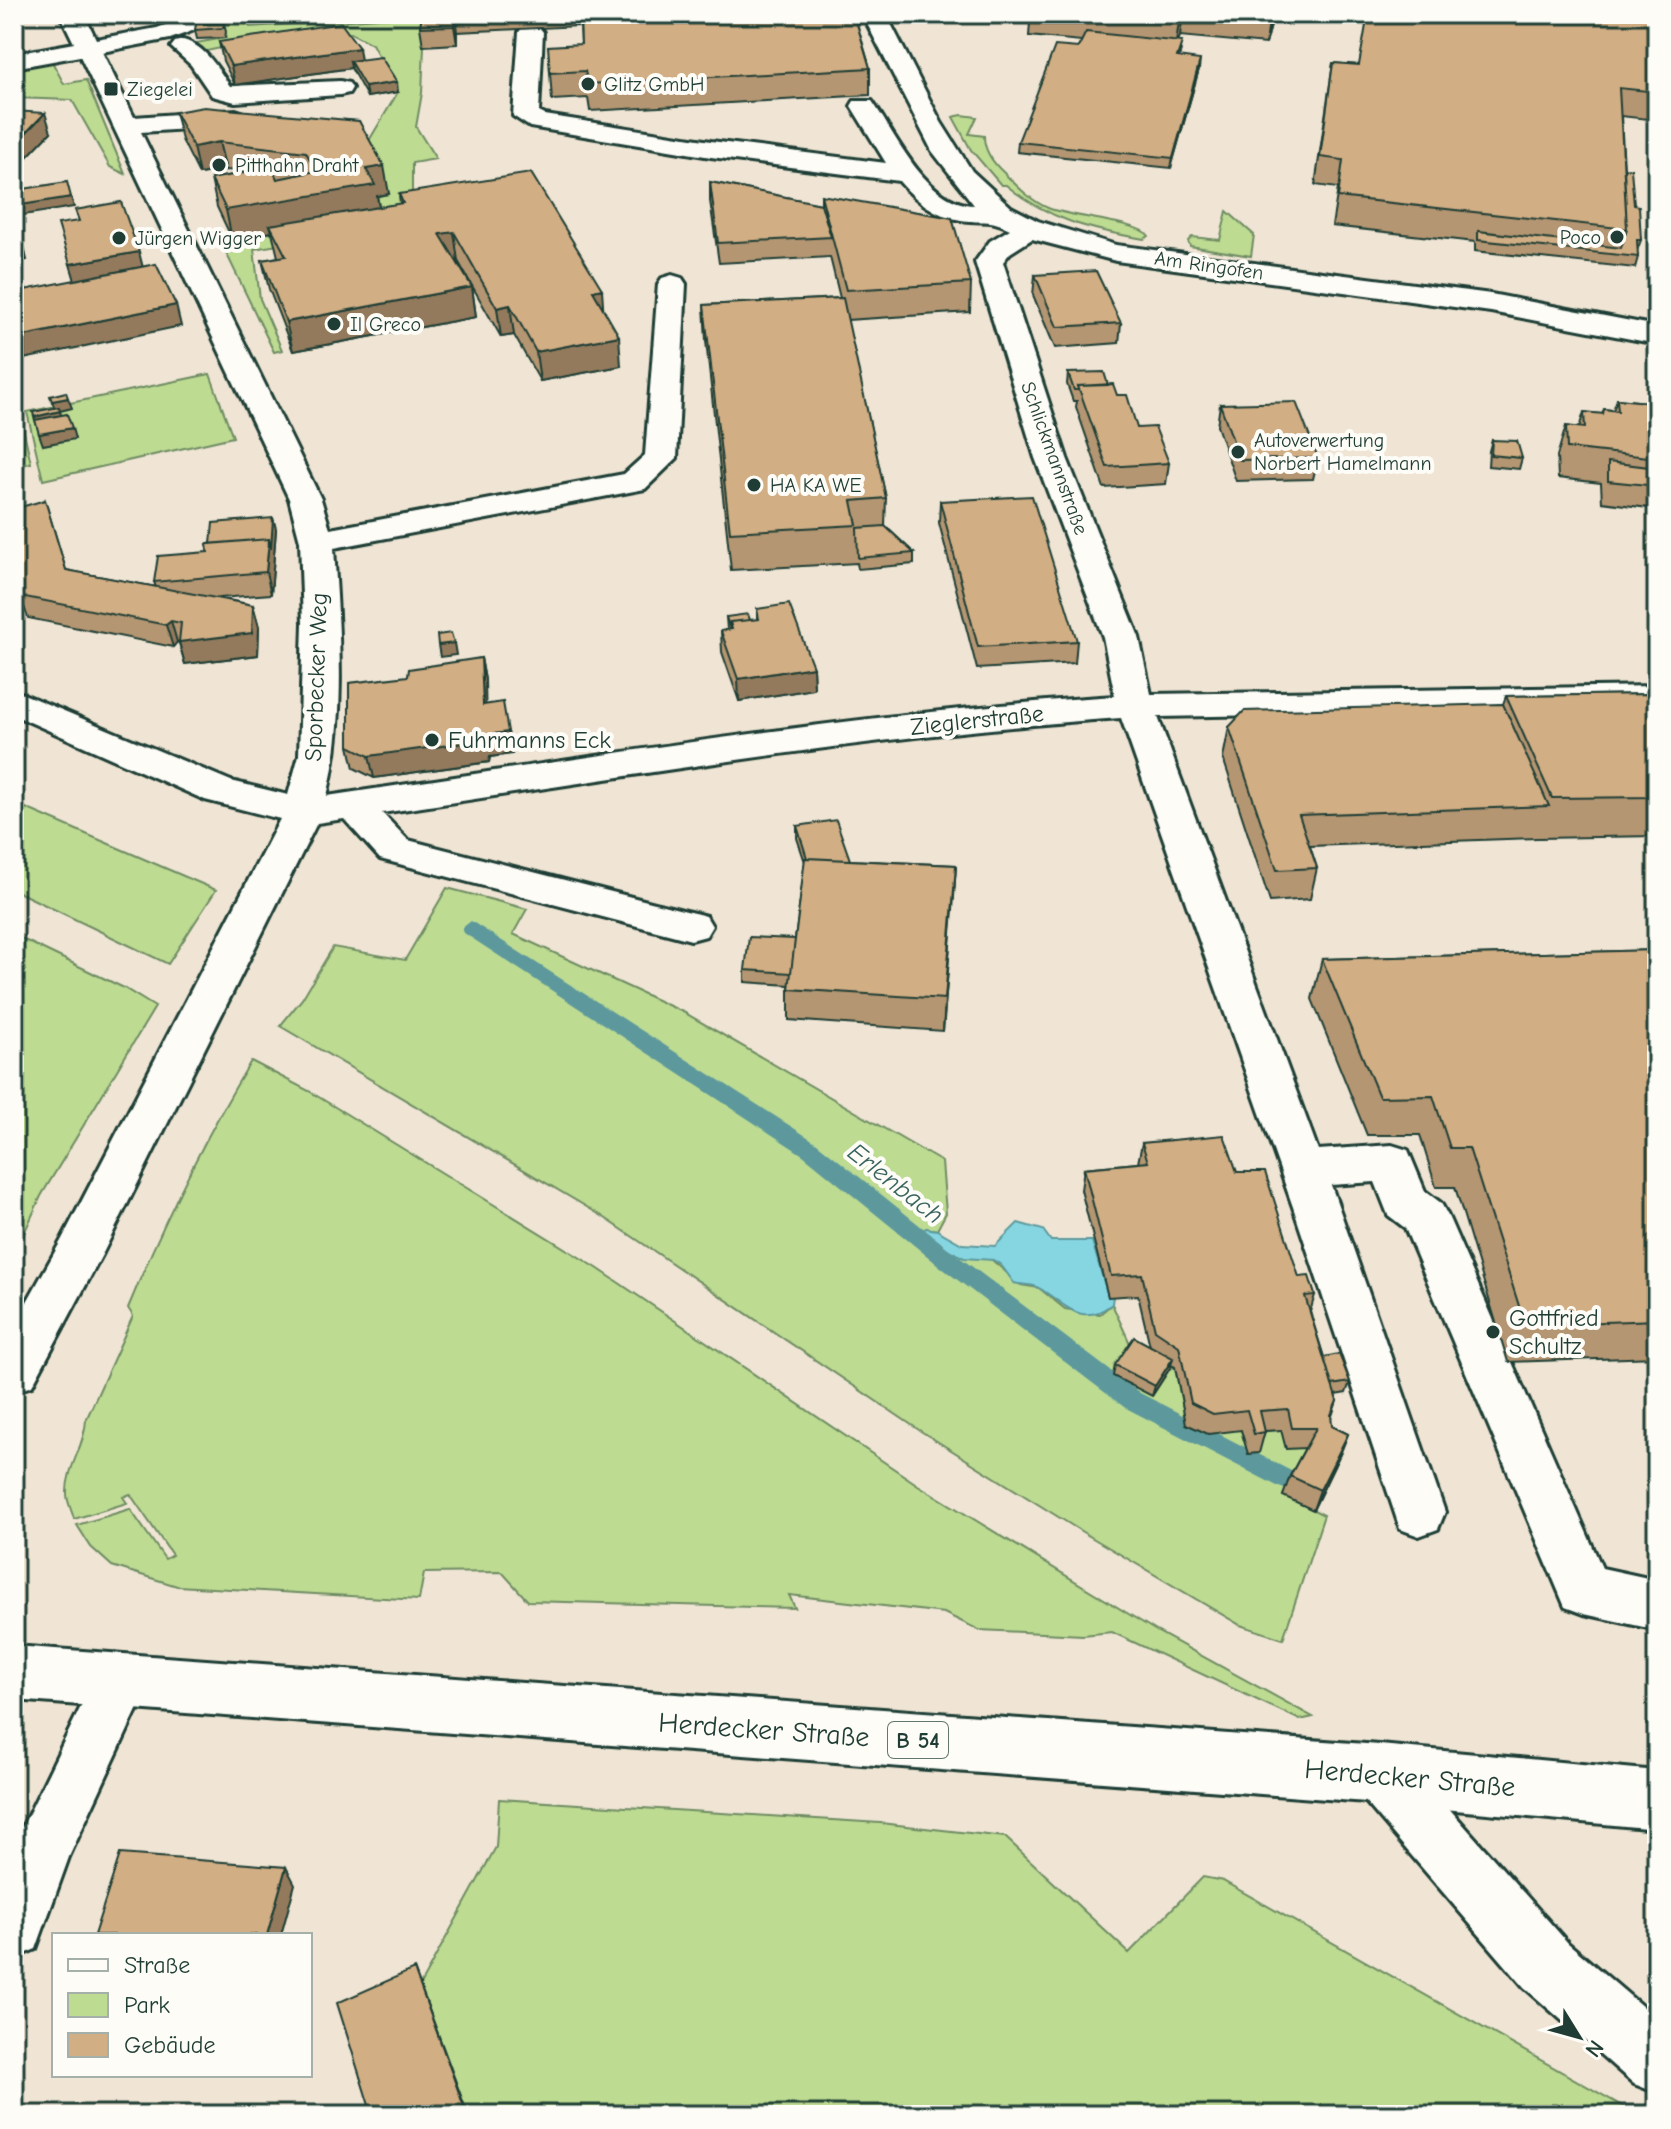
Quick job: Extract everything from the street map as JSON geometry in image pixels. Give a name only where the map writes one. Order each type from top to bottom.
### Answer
[{"type":"street","name":"Sporbecker Weg","points":[[14,1371],[28,1322],[303,812],[318,755],[321,623],[317,541],[305,499],[91,48],[72,14]]},
{"type":"street","points":[[14,61],[162,34],[217,14]]},
{"type":"street","name":"Am Ringofen","points":[[874,14],[956,168],[999,212],[1030,228],[1066,242],[1116,253],[1491,303],[1657,335]]},
{"type":"street","points":[[531,32],[526,116],[539,122],[711,149],[909,174]]},
{"type":"street","points":[[183,47],[200,60],[221,91],[235,95]]},
{"type":"street","points":[[125,121],[235,95],[340,88]]},
{"type":"street","points":[[863,106],[918,188],[946,207],[963,212],[999,212]]},
{"type":"street","points":[[125,121],[219,117],[264,119]]},
{"type":"street","name":"Schlickmannstraße","points":[[1030,228],[1000,247],[989,262],[1051,458],[1121,637],[1135,706]]},
{"type":"street","points":[[317,541],[634,482],[661,458],[672,284]]},
{"type":"street","name":"Zieglerstraße","points":[[303,812],[737,748],[1029,713],[1135,706],[1657,697]]},
{"type":"street","points":[[14,701],[219,791],[303,812]]},
{"type":"street","points":[[1135,706],[1419,1512]]},
{"type":"street","points":[[353,805],[394,850],[691,926]]},
{"type":"street","points":[[1300,1169],[1392,1163],[1405,1202],[1424,1216],[1584,1589],[1656,1605]]},
{"type":"street","name":"Herdecker Straße","points":[[14,1673],[1380,1774],[1657,1800]]},
{"type":"street","points":[[22,1884],[122,1682]]},
{"type":"street","points":[[1380,1774],[1546,1965],[1657,2061]]},
{"type":"green space","points":[[245,14],[266,14],[246,23],[250,27],[437,14],[425,23],[422,93],[416,127],[436,159],[412,163],[412,222],[254,249],[260,299],[282,350],[274,352],[220,240],[380,213],[371,197],[389,193],[364,149],[398,92],[372,44],[351,33],[254,41],[202,52],[190,44],[225,38],[212,28]]},
{"type":"green space","points":[[50,58],[64,84],[86,80],[125,174],[110,167],[72,100],[14,98],[14,64]]},
{"type":"green space","points":[[953,117],[977,117],[969,134],[984,136],[987,152],[993,161],[1036,201],[1058,211],[1132,227],[1149,236],[1144,239],[1125,236],[1071,222],[1001,185],[971,150]]},
{"type":"green space","points":[[1227,211],[1254,235],[1251,256],[1190,246],[1188,241],[1192,237],[1220,240]]},
{"type":"green space","points":[[210,374],[233,437],[43,480],[27,412]]},
{"type":"green space","points":[[14,387],[31,463],[14,467]]},
{"type":"green space","points":[[14,803],[216,890],[168,964],[14,890]]},
{"type":"green space","points":[[447,888],[527,909],[513,934],[685,1013],[942,1162],[946,1213],[937,1230],[926,1228],[992,1260],[1021,1285],[1039,1288],[1065,1309],[1100,1314],[1112,1304],[1132,1348],[1170,1368],[1175,1367],[1186,1424],[1241,1430],[1248,1454],[1254,1432],[1281,1430],[1309,1448],[1283,1495],[1324,1515],[1283,1639],[1240,1625],[1084,1533],[919,1430],[602,1216],[280,1026],[302,999],[333,947],[405,960]]},
{"type":"green space","points":[[14,935],[124,988],[155,1007],[41,1196],[21,1240],[14,1238]]},
{"type":"green space","points":[[251,1061],[309,1091],[597,1268],[918,1485],[1158,1632],[1313,1717],[1300,1720],[1112,1632],[1083,1635],[979,1630],[944,1613],[789,1595],[795,1608],[528,1601],[502,1572],[424,1573],[419,1600],[177,1586],[112,1566],[91,1547],[77,1525],[130,1509],[165,1559],[172,1555],[130,1494],[123,1497],[127,1503],[74,1519],[67,1497],[69,1475],[86,1420],[133,1316],[128,1308],[141,1276],[200,1151]]},
{"type":"green space","points":[[499,1799],[880,1823],[1005,1837],[1129,1953],[1203,1877],[1223,1881],[1638,2115],[468,2115],[420,1985],[496,1847]]},
{"type":"water","points":[[1018,1223],[1043,1230],[1051,1241],[1092,1241],[1108,1296],[1113,1296],[1112,1304],[1091,1314],[1073,1311],[1036,1286],[1014,1283],[1001,1265],[993,1260],[964,1258],[920,1232],[926,1228],[937,1230],[962,1244],[995,1246]]},
{"type":"building","points":[[422,14],[455,14],[454,26],[420,27]]},
{"type":"building","points":[[580,14],[854,14],[870,68],[588,84],[585,71],[550,73],[548,46],[581,44]]},
{"type":"building","points":[[1141,14],[1180,14],[1179,18]]},
{"type":"building","points":[[1368,14],[1657,14],[1657,92],[1619,88],[1627,229],[1338,197],[1343,160],[1320,157],[1333,63],[1359,65]]},
{"type":"building","points":[[224,23],[223,28],[195,30],[196,24]]},
{"type":"building","points":[[341,23],[359,48],[231,66],[219,42]]},
{"type":"building","points":[[1086,32],[1182,42],[1177,57],[1200,60],[1173,158],[1018,142],[1055,46],[1078,48]]},
{"type":"building","points":[[381,57],[397,82],[365,87],[350,61]]},
{"type":"building","points":[[204,107],[359,121],[384,166],[366,169],[375,185],[226,210],[211,179],[272,168],[277,179],[316,171],[306,152],[219,142],[193,147],[175,112]]},
{"type":"building","points":[[14,111],[45,113],[17,142],[14,142]]},
{"type":"building","points":[[1624,168],[1631,169],[1634,205],[1639,206],[1641,240],[1637,240],[1638,257],[1478,240],[1478,231],[1621,248],[1627,229]]},
{"type":"building","points":[[531,173],[602,289],[593,291],[619,336],[536,352],[510,305],[497,308],[454,232],[440,234],[472,287],[286,322],[262,260],[286,256],[270,225],[403,203],[399,194]]},
{"type":"building","points":[[67,182],[71,197],[21,205],[17,190]]},
{"type":"building","points":[[710,182],[821,204],[831,237],[718,243]]},
{"type":"building","points":[[1653,187],[1657,187],[1657,200],[1654,199]]},
{"type":"building","points":[[821,195],[952,218],[971,283],[846,290]]},
{"type":"building","points":[[121,202],[139,252],[70,264],[58,224],[79,221],[75,210]]},
{"type":"building","points":[[14,209],[20,240],[14,241]]},
{"type":"building","points":[[14,252],[24,283],[14,285]]},
{"type":"building","points":[[156,264],[176,305],[14,338],[14,292]]},
{"type":"building","points":[[1096,271],[1121,323],[1057,327],[1035,275]]},
{"type":"building","points":[[843,298],[886,498],[852,501],[857,525],[730,532],[704,305]]},
{"type":"building","points":[[1104,372],[1108,385],[1078,386],[1078,390],[1074,390],[1068,373]]},
{"type":"building","points":[[1113,384],[1117,395],[1127,395],[1137,428],[1155,427],[1169,463],[1107,467],[1078,386]]},
{"type":"building","points":[[66,392],[68,398],[52,401],[50,396]]},
{"type":"building","points":[[1617,399],[1657,403],[1657,458],[1567,448],[1566,426],[1585,428],[1584,412],[1603,414],[1604,409],[1618,411]]},
{"type":"building","points":[[1296,402],[1318,458],[1240,460],[1220,404]]},
{"type":"building","points":[[59,407],[60,411],[34,417],[33,412]]},
{"type":"building","points":[[67,414],[72,428],[39,434],[35,420]]},
{"type":"building","points":[[1492,440],[1517,441],[1522,458],[1491,455]]},
{"type":"building","points":[[1608,462],[1657,468],[1657,486],[1608,481]]},
{"type":"building","points":[[1032,496],[1077,641],[978,647],[940,501]]},
{"type":"building","points":[[45,500],[66,570],[253,605],[252,633],[179,642],[181,623],[171,621],[166,625],[20,596],[14,579],[14,509]]},
{"type":"building","points":[[273,518],[271,549],[269,539],[211,544],[213,523]]},
{"type":"building","points":[[885,526],[914,553],[858,558],[857,528]]},
{"type":"building","points":[[269,539],[266,572],[154,582],[158,556],[208,552],[207,544]]},
{"type":"building","points":[[789,604],[813,667],[738,679],[721,631],[732,629],[730,622],[759,619],[757,609]]},
{"type":"building","points":[[748,614],[750,620],[730,622],[730,629],[726,617]]},
{"type":"building","points":[[451,633],[454,643],[438,645],[437,635]]},
{"type":"building","name":"Fuhrmanns Eck","points":[[481,658],[483,705],[503,702],[508,732],[486,735],[485,740],[369,756],[349,746],[349,683],[408,676],[409,669]]},
{"type":"building","points":[[1657,694],[1657,797],[1552,798],[1506,696]]},
{"type":"building","points":[[1503,704],[1549,806],[1299,815],[1317,868],[1277,870],[1229,727],[1244,711]]},
{"type":"building","points":[[836,820],[850,860],[807,858],[797,826]]},
{"type":"building","points":[[805,858],[956,865],[945,999],[789,989]]},
{"type":"building","points":[[749,937],[795,939],[791,973],[745,970]]},
{"type":"building","points":[[1657,950],[1657,1320],[1525,1325],[1469,1148],[1450,1148],[1433,1096],[1379,1097],[1322,959]]},
{"type":"building","points":[[1224,1135],[1237,1172],[1265,1172],[1299,1277],[1309,1276],[1315,1295],[1305,1296],[1337,1401],[1331,1415],[1332,1426],[1348,1434],[1320,1490],[1290,1476],[1316,1428],[1292,1428],[1288,1409],[1260,1411],[1265,1432],[1254,1434],[1247,1410],[1213,1414],[1191,1403],[1179,1346],[1155,1330],[1142,1274],[1111,1276],[1084,1168],[1148,1162],[1142,1143]]},
{"type":"building","points":[[1134,1337],[1173,1358],[1155,1386],[1115,1365]]},
{"type":"building","points":[[1339,1354],[1350,1382],[1332,1385],[1324,1357]]},
{"type":"building","points":[[120,1854],[286,1867],[268,1933],[95,1933]]},
{"type":"building","points":[[414,1969],[467,2115],[372,2115],[337,2003]]},
{"type":"waterway","name":"Erlenbach","points":[[471,928],[810,1149],[950,1262],[1132,1400],[1287,1480]]},
{"type":"place","name":"Glitz GmbH","points":[[588,84]]},
{"type":"place","name":"Ziegelei","points":[[111,89]]},
{"type":"place","name":"Pitthahn Draht","points":[[219,165]]},
{"type":"place","name":"Poco","points":[[1617,237]]},
{"type":"place","name":"Jürgen Wigger","points":[[119,238]]},
{"type":"place","name":"Il Greco","points":[[334,324]]},
{"type":"place","name":"Autoverwertung Norbert Hamelmann","points":[[1238,452]]},
{"type":"place","name":"HA KA WE","points":[[754,485]]},
{"type":"place","name":"Fuhrmanns Eck","points":[[432,740]]},
{"type":"place","name":"Gottfried Schultz","points":[[1493,1332]]}]
